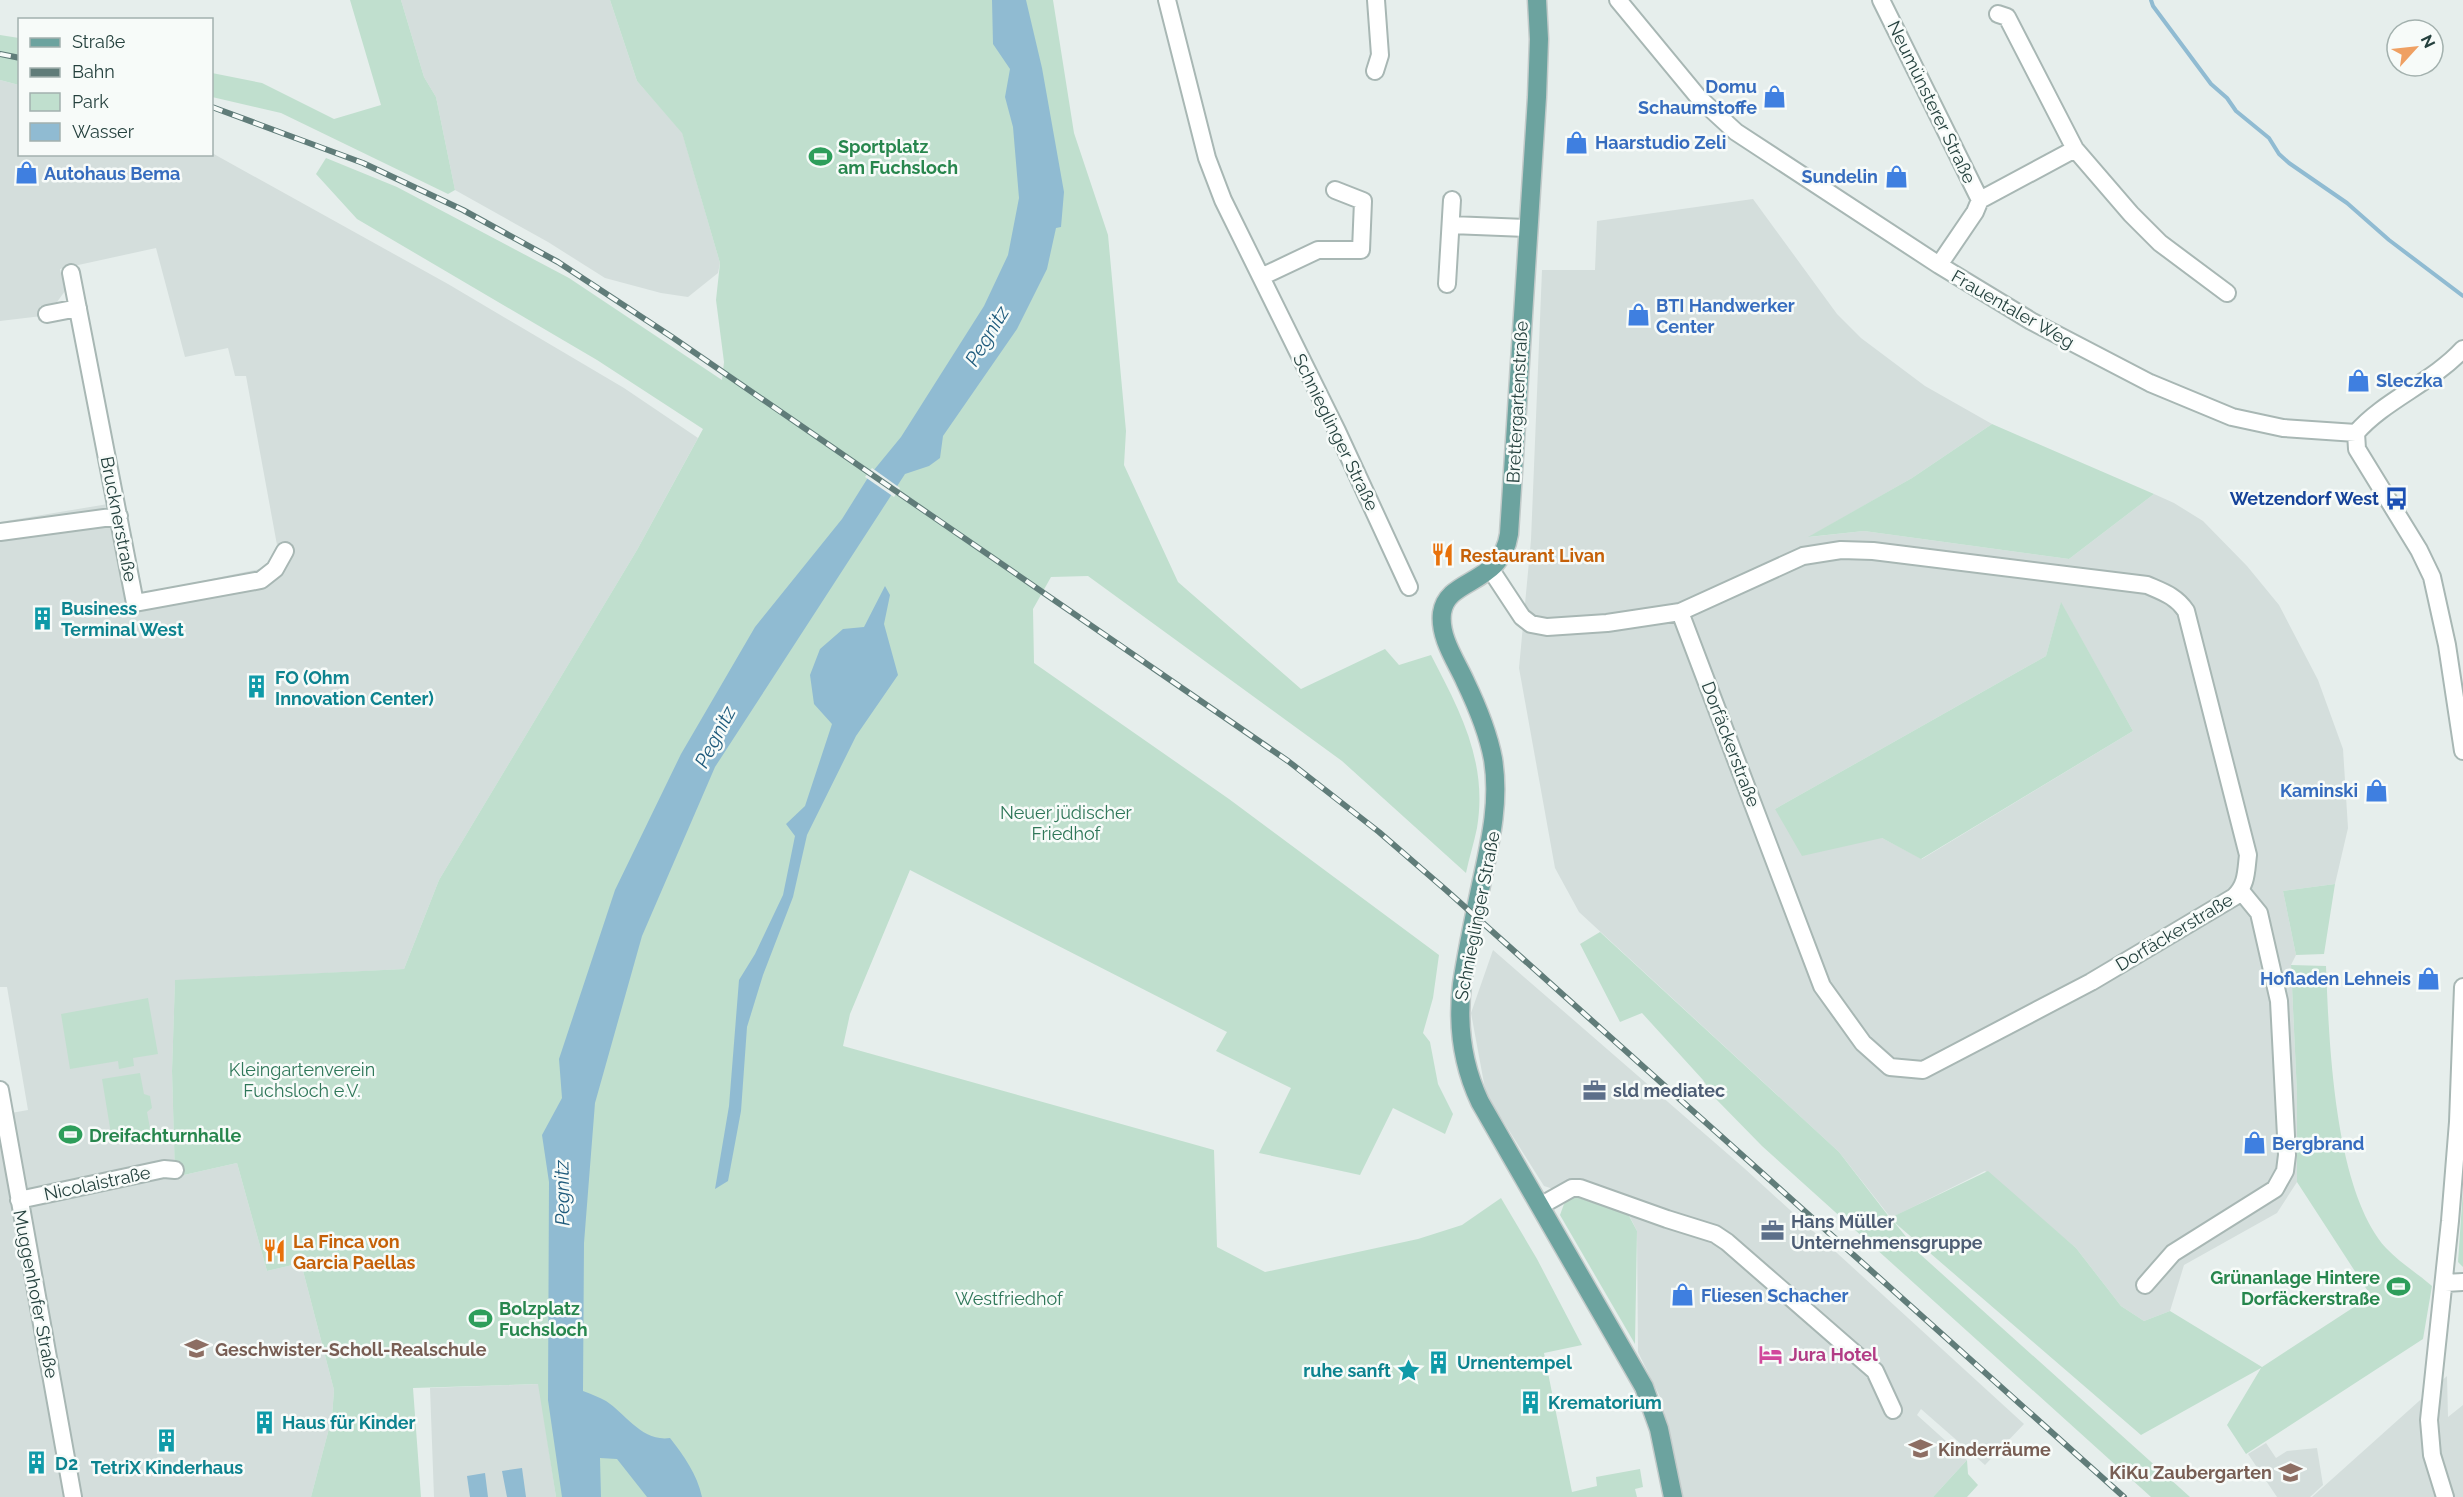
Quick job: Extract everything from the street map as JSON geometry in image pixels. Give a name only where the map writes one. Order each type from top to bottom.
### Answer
[{"type":"main road","name":"Brettergartenstraße","points":[[1491,570],[1504,554],[1509,534],[1538,68],[1537,0]]},
{"type":"main road","name":"Schnieglinger Straße","points":[[1491,570],[1449,596],[1442,613],[1446,640],[1470,692],[1488,740],[1495,780],[1494,825],[1459,1004],[1460,1033],[1467,1069],[1475,1091],[1644,1387],[1659,1429],[1673,1497]]},
{"type":"street","name":"Schnieglinger Straße","points":[[1167,0],[1207,158],[1223,200],[1337,431],[1409,587]]},
{"type":"street","points":[[1375,71],[1380,55],[1380,18],[1376,0]]},
{"type":"street","name":"Frauentaler Weg","points":[[1618,0],[1699,98],[1723,122],[1769,155],[2040,326],[2105,361],[2232,417],[2263,424],[2356,433]]},
{"type":"street","name":"Neumünsterer Straße","points":[[1881,0],[1980,200],[1975,212],[1939,264]]},
{"type":"street","points":[[1998,14],[2007,17],[2075,149],[2131,214],[2160,243],[2227,293]]},
{"type":"street","points":[[1980,200],[2075,149]]},
{"type":"street","points":[[1261,277],[1318,250],[1361,250],[1363,201],[1335,190]]},
{"type":"street","points":[[1447,284],[1452,200]]},
{"type":"street","points":[[1451,225],[1527,228]]},
{"type":"street","name":"Brucknerstraße","points":[[71,273],[135,603],[261,580],[274,569],[285,551]]},
{"type":"street","points":[[47,314],[78,308]]},
{"type":"street","points":[[2463,349],[2448,364],[2369,420],[2356,433],[2357,449],[2416,544],[2433,577],[2447,645],[2463,751]]},
{"type":"street","points":[[0,532],[119,516]]},
{"type":"street","name":"Dorfäckerstraße","points":[[1491,570],[1518,612],[1531,624],[1547,627],[1598,624],[1680,612],[1789,561],[1841,550],[1873,551],[2147,585],[2169,594],[2179,601],[2186,611],[2248,855],[2246,880],[2241,891],[2091,982],[1930,1067],[1923,1070],[1890,1067],[1863,1043],[1822,986],[1680,612]]},
{"type":"street","points":[[2145,1285],[2173,1253],[2276,1189],[2285,1171],[2288,1155],[2279,1001],[2259,913],[2241,891]]},
{"type":"street","points":[[2445,1497],[2432,1455],[2429,1420],[2445,1283],[2461,1087],[2463,987]]},
{"type":"street","name":"Muggenhofer Straße","points":[[0,1090],[73,1497]]},
{"type":"street","name":"Nicolaistraße","points":[[19,1200],[164,1169],[175,1170]]},
{"type":"street","points":[[1540,1206],[1572,1188],[1580,1188],[1715,1234],[1875,1371],[1893,1410]]},
{"type":"street","points":[[2445,1283],[2463,1282]]},
{"type":"shaded area","points":[[401,0],[610,0],[637,81],[682,132],[720,263],[718,273],[688,297],[661,293],[605,278],[548,242],[455,190],[436,97],[424,77]]},
{"type":"shaded area","points":[[0,80],[18,85],[18,156],[213,156],[213,154],[448,284],[624,388],[698,438],[637,550],[439,880],[404,969],[175,981],[172,1071],[175,1177],[237,1163],[267,1271],[301,1263],[334,1390],[332,1417],[311,1497],[0,1497],[0,1115],[28,1110],[7,987],[0,987],[0,522],[120,502],[139,594],[265,568],[277,545],[246,376],[235,376],[228,348],[185,357],[156,248],[60,269],[65,291],[57,302],[40,306],[42,316],[0,321]]},
{"type":"shaded area","points":[[1753,199],[1837,314],[1861,338],[1925,386],[1992,424],[1912,478],[1809,537],[1864,531],[2069,559],[2154,494],[2203,521],[2247,566],[2279,605],[2318,680],[2343,749],[2348,828],[2335,884],[2283,891],[2296,955],[2291,965],[2297,1094],[2297,1182],[2277,1213],[2184,1265],[2170,1311],[2144,1321],[2121,1306],[2076,1248],[1985,1171],[1891,1218],[1839,1152],[1579,912],[1555,868],[1519,668],[1531,540],[1542,270],[1595,270],[1597,221]],"holes":[[[2061,603],[2133,731],[1922,859],[1882,838],[1775,809],[2046,656]]]},
{"type":"shaded area","points":[[1493,950],[1744,1168],[2024,1424],[1985,1465],[1921,1409],[1917,1415],[1967,1460],[1933,1497],[1681,1497],[1662,1401],[1638,1352],[1637,1231],[1628,1213],[1544,1186],[1486,1094],[1471,1013]]},
{"type":"shaded area","points":[[2447,1376],[2448,1417],[2463,1405],[2463,1497],[2312,1497]]},
{"type":"shaded area","points":[[539,1384],[556,1497],[434,1497],[430,1388]]},
{"type":"shaded area","name":"KiKu Zaubergarten","points":[[2266,1443],[2276,1458],[2287,1451],[2317,1448],[2323,1485],[2310,1497],[2277,1497],[2248,1454]]},
{"type":"green space","points":[[350,0],[401,0],[424,77],[436,97],[455,190],[448,194],[281,113],[213,97],[213,73],[262,83],[334,119],[381,105]]},
{"type":"green space","points":[[610,0],[1053,0],[1074,133],[1108,235],[1126,431],[1124,465],[1178,582],[1301,689],[1385,649],[1399,665],[1431,655],[1461,717],[1475,759],[1479,781],[1479,804],[1477,828],[1466,873],[1342,761],[1088,576],[1051,577],[1033,609],[1034,663],[1229,799],[1439,955],[1433,998],[1423,1033],[1430,1042],[1438,1084],[1453,1114],[1445,1134],[1393,1108],[1360,1175],[1259,1153],[1291,1088],[1216,1051],[1227,1032],[910,870],[850,1014],[843,1046],[1214,1150],[1217,1247],[1265,1272],[1418,1239],[1462,1225],[1501,1198],[1537,1259],[1582,1345],[1544,1353],[1572,1492],[1597,1486],[1596,1477],[1640,1469],[1643,1487],[1635,1489],[1637,1497],[556,1497],[538,1384],[413,1388],[421,1497],[311,1497],[332,1417],[334,1390],[301,1263],[267,1271],[237,1163],[175,1177],[172,1071],[175,980],[404,969],[439,880],[637,550],[703,429],[597,360],[357,219],[316,174],[326,158],[397,187],[569,278],[722,380],[724,362],[716,300],[720,263],[682,133],[637,81]]},
{"type":"green space","points":[[0,35],[18,38],[18,85],[0,80]]},
{"type":"green space","points":[[1992,424],[2154,494],[2069,559],[1864,531],[1808,537],[1912,478]]},
{"type":"green space","points":[[2061,602],[2133,731],[1921,859],[1882,838],[1802,856],[1775,809],[2046,656]]},
{"type":"green space","points":[[2335,884],[2324,954],[2296,955],[2283,891]]},
{"type":"green space","points":[[1600,932],[1839,1152],[1890,1218],[1988,1171],[2076,1248],[2121,1306],[2144,1321],[2170,1311],[2262,1367],[2371,1296],[2297,1182],[2297,1094],[2291,965],[2326,966],[2329,1034],[2345,1153],[2355,1190],[2369,1222],[2386,1248],[2432,1286],[2423,1339],[2246,1454],[2227,1425],[2261,1368],[2141,1435],[1894,1222],[1921,1255],[2190,1497],[2151,1497],[1762,1146],[1714,1097],[1703,1080],[1642,1013],[1620,1022],[1580,944]]},
{"type":"green space","points":[[148,998],[158,1054],[133,1058],[134,1066],[119,1069],[118,1061],[70,1069],[61,1014]]},
{"type":"green space","points":[[140,1073],[144,1094],[150,1096],[152,1108],[147,1112],[151,1134],[112,1140],[102,1079]]},
{"type":"green space","points":[[2463,1189],[2463,1267],[2458,1262]]},
{"type":"green space","points":[[1573,1196],[1628,1214],[1637,1231],[1635,1344],[1560,1215],[1564,1204]]},
{"type":"green space","points":[[1967,1460],[1968,1474],[1978,1485],[1967,1497],[1933,1497]]},
{"type":"water","name":"Pegnitz","points":[[992,0],[1026,0],[1042,68],[1064,192],[1061,227],[1056,228],[1047,269],[1017,329],[943,436],[940,458],[929,466],[905,474],[715,767],[642,936],[595,1103],[584,1243],[583,1391],[606,1401],[635,1426],[651,1436],[670,1438],[693,1473],[702,1497],[647,1497],[617,1459],[600,1458],[601,1497],[562,1497],[548,1400],[549,1182],[542,1135],[562,1098],[559,1059],[615,890],[681,754],[755,627],[842,519],[869,476],[901,437],[984,306],[1008,255],[1019,198],[1013,127],[1005,97],[1010,69],[993,44]]},
{"type":"water","points":[[885,586],[890,595],[884,624],[898,675],[856,736],[807,835],[793,897],[763,975],[747,1027],[741,1111],[728,1181],[715,1189],[729,1106],[739,980],[755,954],[783,895],[795,836],[786,824],[805,806],[832,724],[814,704],[810,675],[820,649],[843,629],[864,627]]},
{"type":"water","points":[[522,1468],[526,1497],[507,1497],[502,1471]]},
{"type":"water","points":[[485,1473],[488,1497],[470,1497],[467,1476]]},
{"type":"pier","points":[[872,468],[900,488],[894,497],[865,477]]},
{"type":"waterway","points":[[2151,0],[2153,6],[2211,84],[2227,98],[2236,111],[2269,138],[2279,154],[2347,203],[2389,240],[2463,296]]},
{"type":"railway","points":[[0,54],[18,58]]},
{"type":"railway","points":[[213,107],[363,163],[463,210],[558,262],[672,337],[1288,761],[1379,832],[1446,890],[2124,1497]]},
{"type":"place","name":"Domu Schaumstoffe","points":[[1775,96]]},
{"type":"place","name":"Haarstudio Zeli","points":[[1577,142]]},
{"type":"place","name":"Sportplatz am Fuchsloch","points":[[820,156]]},
{"type":"place","name":"Autohaus Bema","points":[[26,173]]},
{"type":"place","name":"Sundelin","points":[[1896,176]]},
{"type":"place","name":"BTI Handwerker Center","points":[[1638,315]]},
{"type":"place","name":"Sleczka","points":[[2358,380]]},
{"type":"place","name":"Wetzendorf West","points":[[2397,498]]},
{"type":"place","name":"Restaurant Livan","points":[[1442,555]]},
{"type":"place","name":"Business Terminal West","points":[[43,618]]},
{"type":"place","name":"FO (Ohm Innovation Center)","points":[[257,687]]},
{"type":"place","name":"Kaminski","points":[[2376,790]]},
{"type":"place","name":"Hofladen Lehneis","points":[[2429,978]]},
{"type":"place","name":"sld mediatec","points":[[1595,1090]]},
{"type":"place","name":"Dreifachturnhalle","points":[[71,1135]]},
{"type":"place","name":"Bergbrand","points":[[2254,1143]]},
{"type":"place","name":"Hans Müller Unternehmensgruppe","points":[[1773,1231]]},
{"type":"place","name":"La Finca von Garcia Paellas","points":[[275,1251]]},
{"type":"place","name":"Grünanlage Hintere Dorfäckerstraße","points":[[2398,1287]]},
{"type":"place","name":"Fliesen Schacher","points":[[1683,1295]]},
{"type":"place","name":"Bolzplatz Fuchsloch","points":[[481,1318]]},
{"type":"place","name":"Geschwister-Scholl-Realschule","points":[[197,1349]]},
{"type":"place","name":"Jura Hotel","points":[[1771,1354]]},
{"type":"place","name":"Urnentempel","points":[[1439,1362]]},
{"type":"place","name":"ruhe sanft","points":[[1409,1370]]},
{"type":"place","name":"Krematorium","points":[[1530,1402]]},
{"type":"place","name":"Haus für Kinder","points":[[264,1422]]},
{"type":"place","name":"TetriX Kinderhaus","points":[[167,1441]]},
{"type":"place","name":"Kinderräume","points":[[1920,1449]]},
{"type":"place","name":"D2","points":[[37,1463]]},
{"type":"place","name":"KiKu Zaubergarten","points":[[2290,1472]]},
{"type":"park label","name":"Neuer jüdischer Friedhof","points":[[1066,822]]},
{"type":"park label","name":"Kleingartenverein Fuchsloch e.V.","points":[[302,1079]]},
{"type":"park label","name":"Westfriedhof","points":[[1009,1298]]}]
